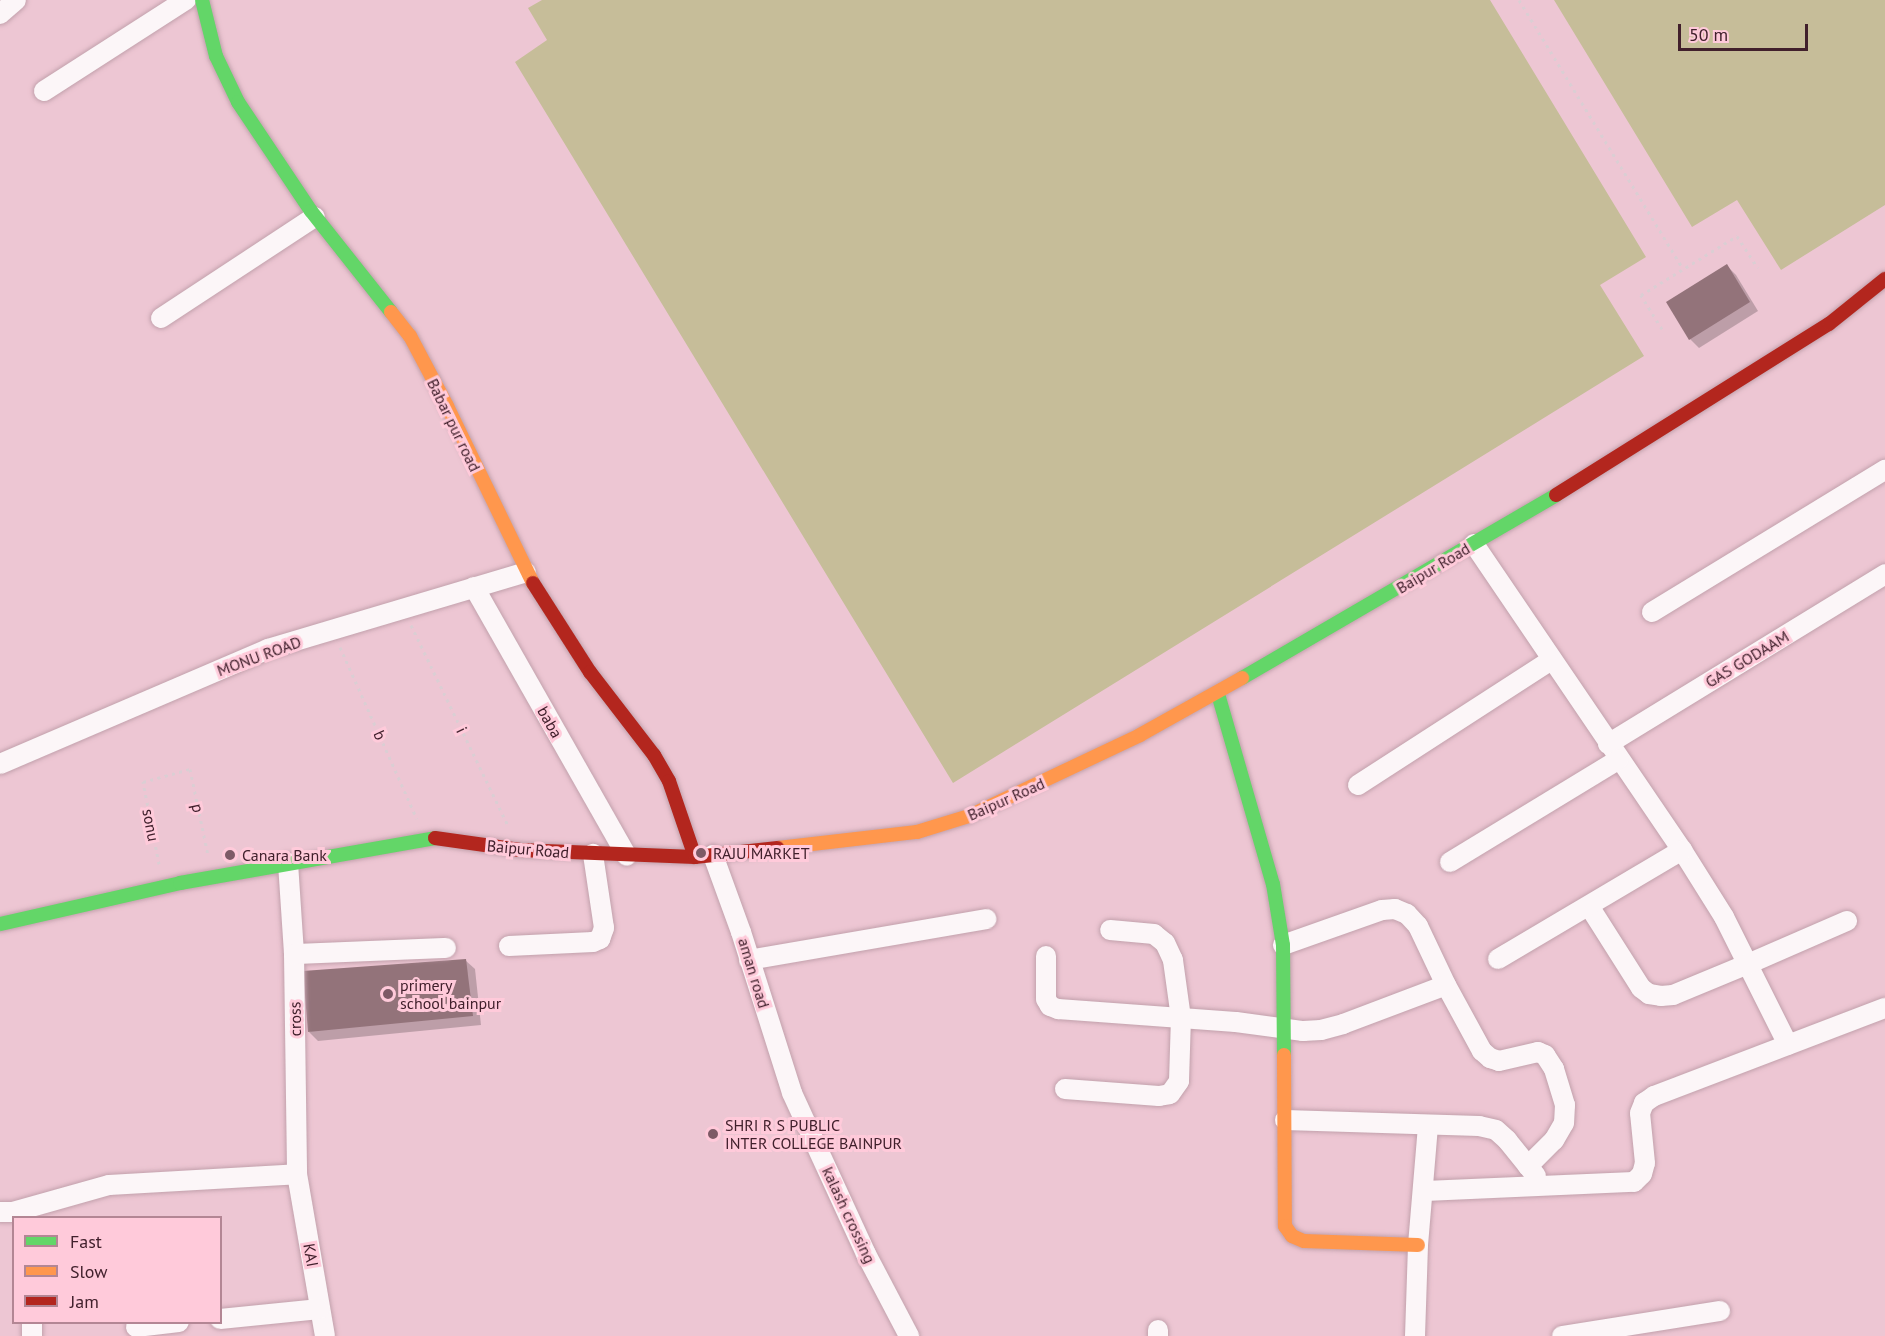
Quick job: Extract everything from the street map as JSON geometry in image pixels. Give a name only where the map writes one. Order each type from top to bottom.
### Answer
[{"type":"street","points":[[0,14],[16,0]]},
{"type":"street","points":[[44,91],[186,0]]},
{"type":"street","name":"Babar pur road","points":[[202,0],[216,56],[238,102],[315,217],[410,336],[447,406],[526,572],[590,672],[654,755],[669,781],[704,856]]},
{"type":"street","points":[[161,318],[315,217]]},
{"type":"street","name":"Baipur Road","points":[[0,924],[212,877],[434,838],[520,850],[627,856],[704,856],[917,832],[948,823],[1060,775],[1218,694],[1474,544],[1882,289]]},
{"type":"street","points":[[1652,612],[1885,470]]},
{"type":"street","points":[[1474,544],[1613,752],[1682,850],[1724,917],[1788,1045]]},
{"type":"street","name":"MONU ROAD","points":[[0,764],[268,650],[526,572]]},
{"type":"street","name":"GAS GODAAM","points":[[1450,862],[1885,574]]},
{"type":"street","name":"baba","points":[[474,587],[627,856]]},
{"type":"street","points":[[1358,785],[1551,660]]},
{"type":"street","points":[[1218,694],[1273,884],[1283,945],[1285,986],[1281,1028],[1285,1120],[1283,1217],[1285,1226],[1293,1236],[1304,1241],[1418,1245]]},
{"type":"street","points":[[1498,959],[1682,850]]},
{"type":"street","points":[[509,946],[593,942],[600,939],[604,927],[593,854]]},
{"type":"street","name":"aman road","points":[[704,856],[749,960],[792,1093]]},
{"type":"street","name":"cross","points":[[288,863],[294,954],[297,1174]]},
{"type":"street","points":[[1589,906],[1641,988],[1649,994],[1660,996],[1673,995],[1847,921]]},
{"type":"street","points":[[1283,945],[1382,910],[1395,909],[1407,914],[1418,926],[1476,1042],[1490,1058],[1499,1061],[1538,1052],[1545,1055],[1554,1069],[1565,1105],[1564,1123],[1554,1140],[1528,1166]]},
{"type":"street","points":[[749,960],[986,919]]},
{"type":"street","points":[[1065,1089],[1159,1096],[1170,1094],[1179,1081],[1181,1018],[1173,960],[1165,943],[1147,932],[1110,930]]},
{"type":"street","points":[[294,954],[446,948]]},
{"type":"street","points":[[1046,956],[1044,990],[1050,1006],[1058,1009],[1281,1028],[1321,1030],[1446,985]]},
{"type":"street","points":[[1425,1191],[1634,1182],[1642,1174],[1645,1163],[1640,1113],[1644,1103],[1654,1096],[1885,1008]]},
{"type":"street","name":"kalash crossing","points":[[792,1093],[866,1254],[909,1336]]},
{"type":"street","points":[[1285,1120],[1479,1126],[1496,1130],[1507,1140],[1545,1187]]},
{"type":"street","points":[[1415,1336],[1418,1245],[1425,1191],[1428,1126]]},
{"type":"street","points":[[0,1212],[13,1212],[109,1185],[297,1174]]},
{"type":"street","name":"KAI","points":[[297,1174],[325,1336]]},
{"type":"street","points":[[222,1319],[320,1309]]},
{"type":"street","points":[[1562,1336],[1720,1311]]},
{"type":"street","points":[[135,1327],[168,1324]]},
{"type":"path","points":[[1519,0],[1683,269]]},
{"type":"path","points":[[1662,329],[1641,295],[1737,236],[1758,268]]},
{"type":"path","name":"i","points":[[403,609],[520,850]]},
{"type":"path","name":"b","points":[[333,631],[426,840]]},
{"type":"path","name":"p","points":[[161,777],[190,769],[212,877]]},
{"type":"path","name":"sonu","points":[[161,777],[143,782],[163,887]]},
{"type":"shaded area","points":[[542,0],[1490,0],[1646,257],[1600,285],[1644,356],[953,783],[515,62],[547,40],[528,8]]},
{"type":"shaded area","points":[[1554,0],[1885,0],[1885,205],[1781,270],[1737,200],[1692,227]]},
{"type":"building","points":[[1727,264],[1750,302],[1689,340],[1666,302]]},
{"type":"building","name":"primery school bainpur","points":[[466,959],[473,1016],[308,1032],[303,971]]},
{"type":"traffic: fast","points":[[202,0],[216,56],[238,102],[311,211],[391,312]]},
{"type":"traffic: fast","points":[[1242,678],[1556,495]]},
{"type":"traffic: fast","points":[[1218,694],[1273,884],[1283,945],[1284,1055]]},
{"type":"traffic: fast","points":[[0,924],[180,883],[435,838]]},
{"type":"traffic: slow","points":[[391,312],[410,336],[447,406],[533,583]]},
{"type":"traffic: slow","points":[[778,848],[917,832],[969,816],[1140,735],[1242,678]]},
{"type":"traffic: slow","points":[[1284,1055],[1285,1226],[1292,1236],[1304,1241],[1418,1245]]},
{"type":"traffic: jam","points":[[1556,495],[1829,324],[1885,279]]},
{"type":"traffic: jam","points":[[533,583],[590,672],[654,755],[669,781],[695,857]]},
{"type":"traffic: jam","points":[[435,838],[520,850],[695,857],[778,848]]},
{"type":"place","name":"RAJU MARKET","points":[[701,853]]},
{"type":"place","name":"Canara Bank","points":[[230,855]]},
{"type":"place","name":"primery school bainpur","points":[[388,994]]},
{"type":"place","name":"SHRI R S PUBLIC INTER COLLEGE BAINPUR","points":[[713,1134]]}]
